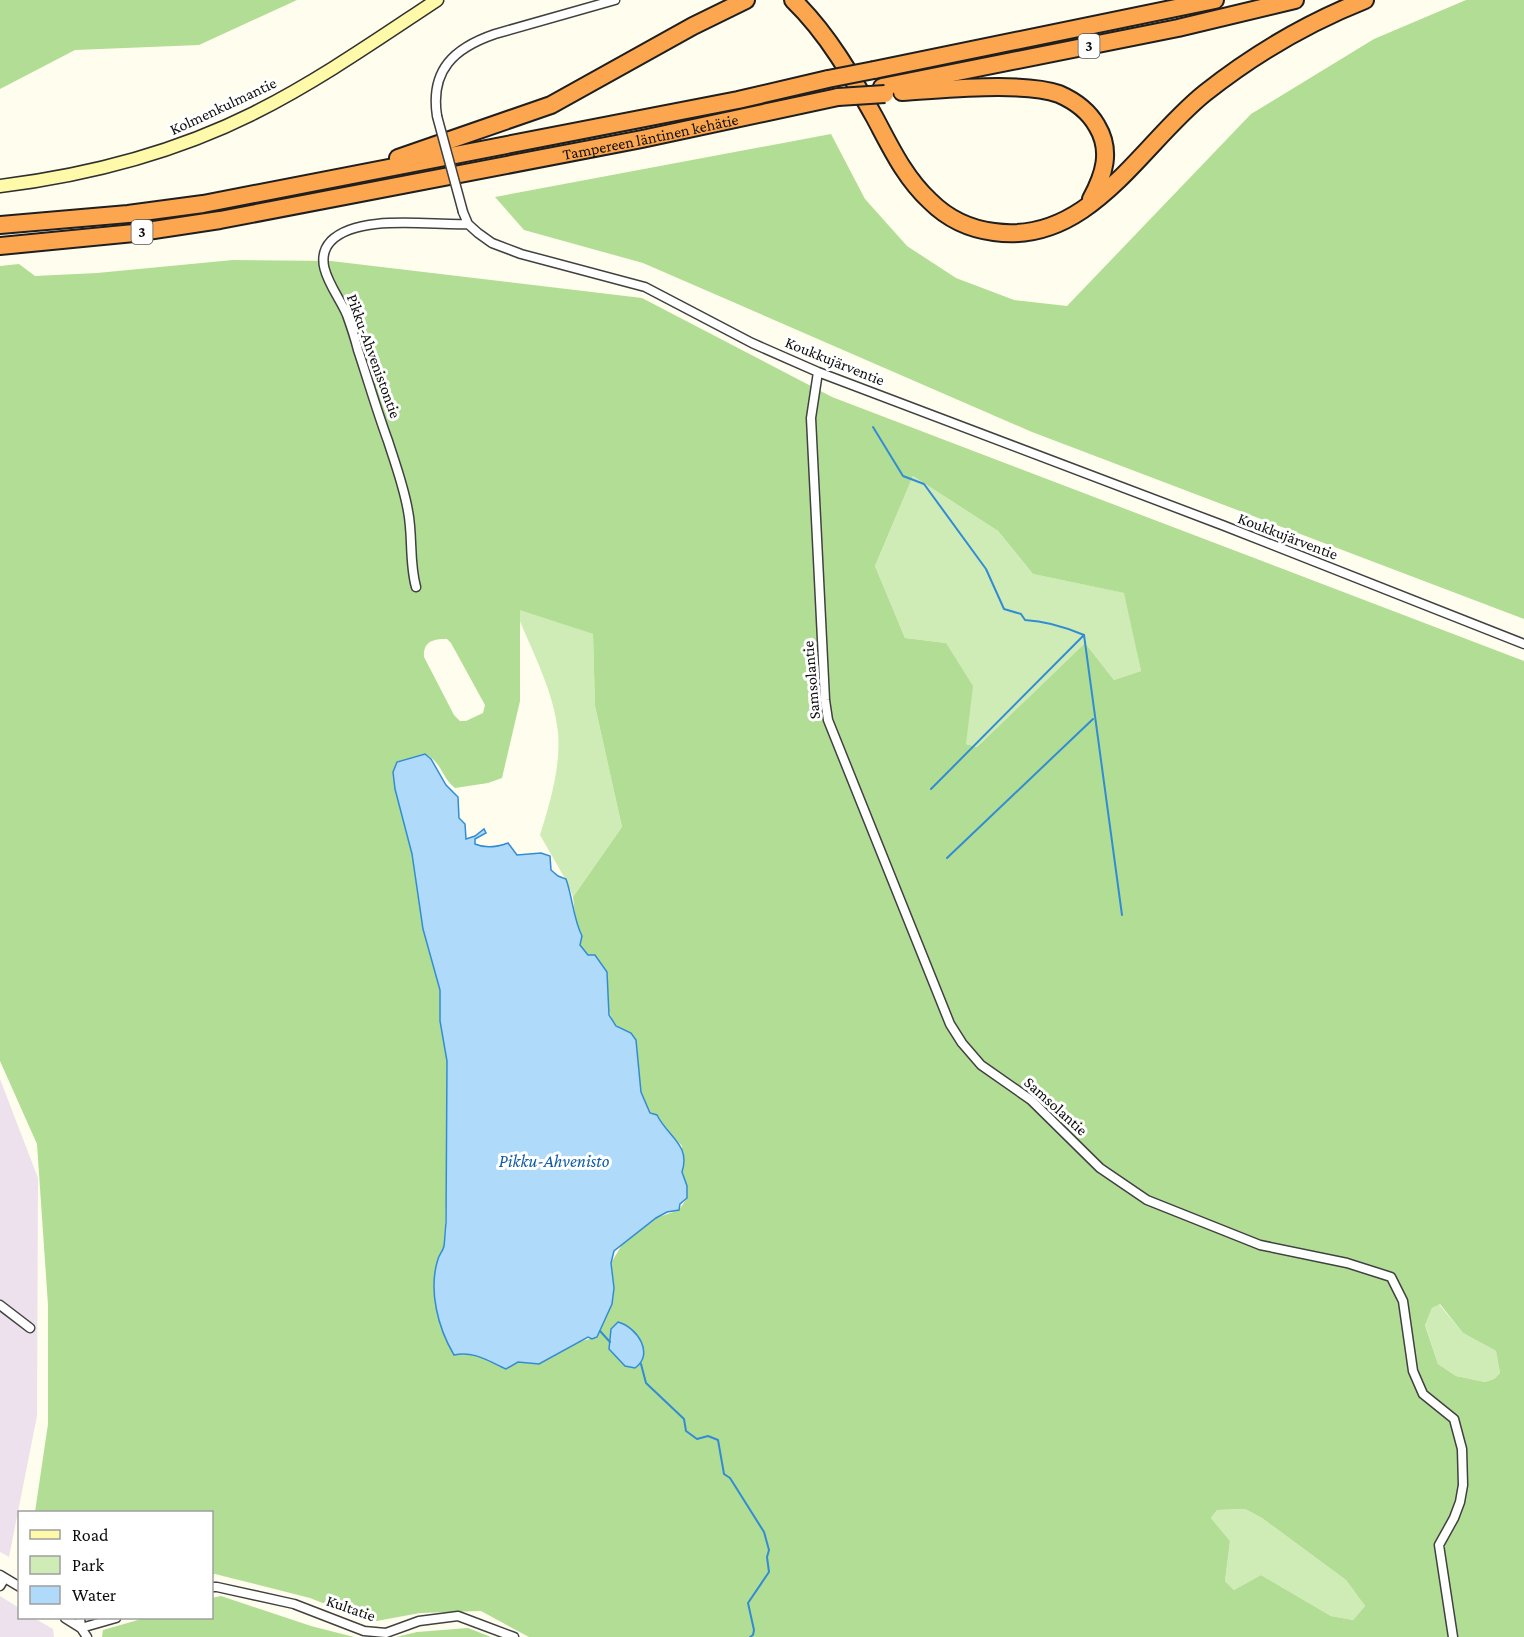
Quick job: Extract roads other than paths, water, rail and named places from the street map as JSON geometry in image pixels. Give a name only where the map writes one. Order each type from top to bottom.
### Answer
[{"type":"highway","points":[[332,180],[551,105],[693,26],[746,0]]},
{"type":"highway","points":[[793,0],[824,33],[841,58],[910,180],[931,202],[960,222],[989,231],[1014,234],[1061,222],[1088,206],[1110,188],[1203,94],[1294,33],[1365,0]]},
{"type":"highway","name":"Tampereen läntinen kehätie","points":[[0,225],[128,214],[203,204],[738,100],[828,79],[1215,0]]},
{"type":"highway","name":"Tampereen läntinen kehätie","points":[[0,246],[134,233],[220,220],[463,172],[642,140],[860,92],[884,90],[1178,28],[1295,0]]},
{"type":"highway","points":[[838,97],[884,90],[984,88],[1021,88],[1058,94],[1080,105],[1088,112],[1100,132],[1106,158],[1100,182],[1088,206]]},
{"type":"street","name":"Kolmenkulmantie","points":[[0,186],[40,182],[146,158],[219,129],[282,98],[437,0]]},
{"type":"street","name":"Koukkujärventie","points":[[615,0],[480,39],[460,50],[447,64],[436,84],[434,99],[437,116],[462,212],[468,224],[492,243],[521,254],[645,287],[752,343],[818,372],[1222,525],[1524,644]]},
{"type":"street","name":"Pikku-Ahvenistontie","points":[[416,587],[411,571],[408,511],[361,357],[346,314],[323,265],[323,253],[331,241],[341,234],[374,225],[409,221],[468,224]]},
{"type":"street","name":"Samsolantie","points":[[818,372],[811,418],[825,700],[828,720],[950,1024],[962,1043],[981,1065],[1031,1100],[1100,1168],[1147,1200],[1260,1245],[1347,1263],[1391,1276],[1403,1300],[1413,1371],[1423,1394],[1454,1419],[1462,1449],[1460,1502],[1439,1545],[1453,1637]]},
{"type":"street","points":[[0,1305],[30,1328]]},
{"type":"street","points":[[2,1580],[18,1586]]},
{"type":"street","name":"Kultatie","points":[[213,1587],[294,1604],[364,1631],[386,1633],[418,1621],[458,1616],[514,1637]]},
{"type":"street","points":[[68,1619],[81,1628],[87,1637]]},
{"type":"street","points":[[80,1619],[81,1628]]},
{"type":"street","points":[[81,1628],[110,1619]]},
{"type":"water","name":"Pikku-Ahvenisto","points":[[425,754],[431,759],[446,785],[458,797],[459,818],[465,824],[466,839],[484,829],[486,833],[475,839],[475,844],[492,847],[508,843],[517,855],[541,853],[550,856],[551,870],[566,879],[582,936],[580,945],[588,955],[595,955],[607,972],[609,1015],[616,1026],[631,1033],[636,1040],[641,1092],[650,1113],[657,1115],[681,1148],[683,1155],[682,1172],[687,1186],[687,1198],[680,1204],[679,1210],[667,1212],[656,1218],[614,1251],[611,1263],[614,1288],[612,1304],[597,1337],[592,1339],[588,1337],[539,1364],[518,1362],[506,1369],[468,1354],[454,1355],[443,1333],[436,1308],[435,1271],[444,1246],[446,1223],[447,1061],[440,1021],[440,990],[423,929],[412,854],[395,789],[393,772],[397,762]]},
{"type":"water","points":[[618,1322],[631,1329],[641,1342],[643,1356],[635,1368],[625,1366],[609,1349],[611,1329]]},
{"type":"waterway","points":[[873,427],[903,476],[924,484],[986,569],[1004,609],[1021,614],[1025,620],[1055,625],[1084,635]]},
{"type":"waterway","points":[[1084,635],[1122,915]]},
{"type":"waterway","points":[[931,789],[1084,635]]},
{"type":"waterway","points":[[947,858],[1093,719]]},
{"type":"waterway","points":[[600,1331],[610,1342]]},
{"type":"waterway","points":[[641,1364],[646,1383],[684,1419],[686,1431],[697,1439],[708,1436],[718,1440],[724,1474],[730,1478],[764,1532],[769,1550],[767,1557],[769,1572],[748,1603],[754,1630],[750,1637]]}]
